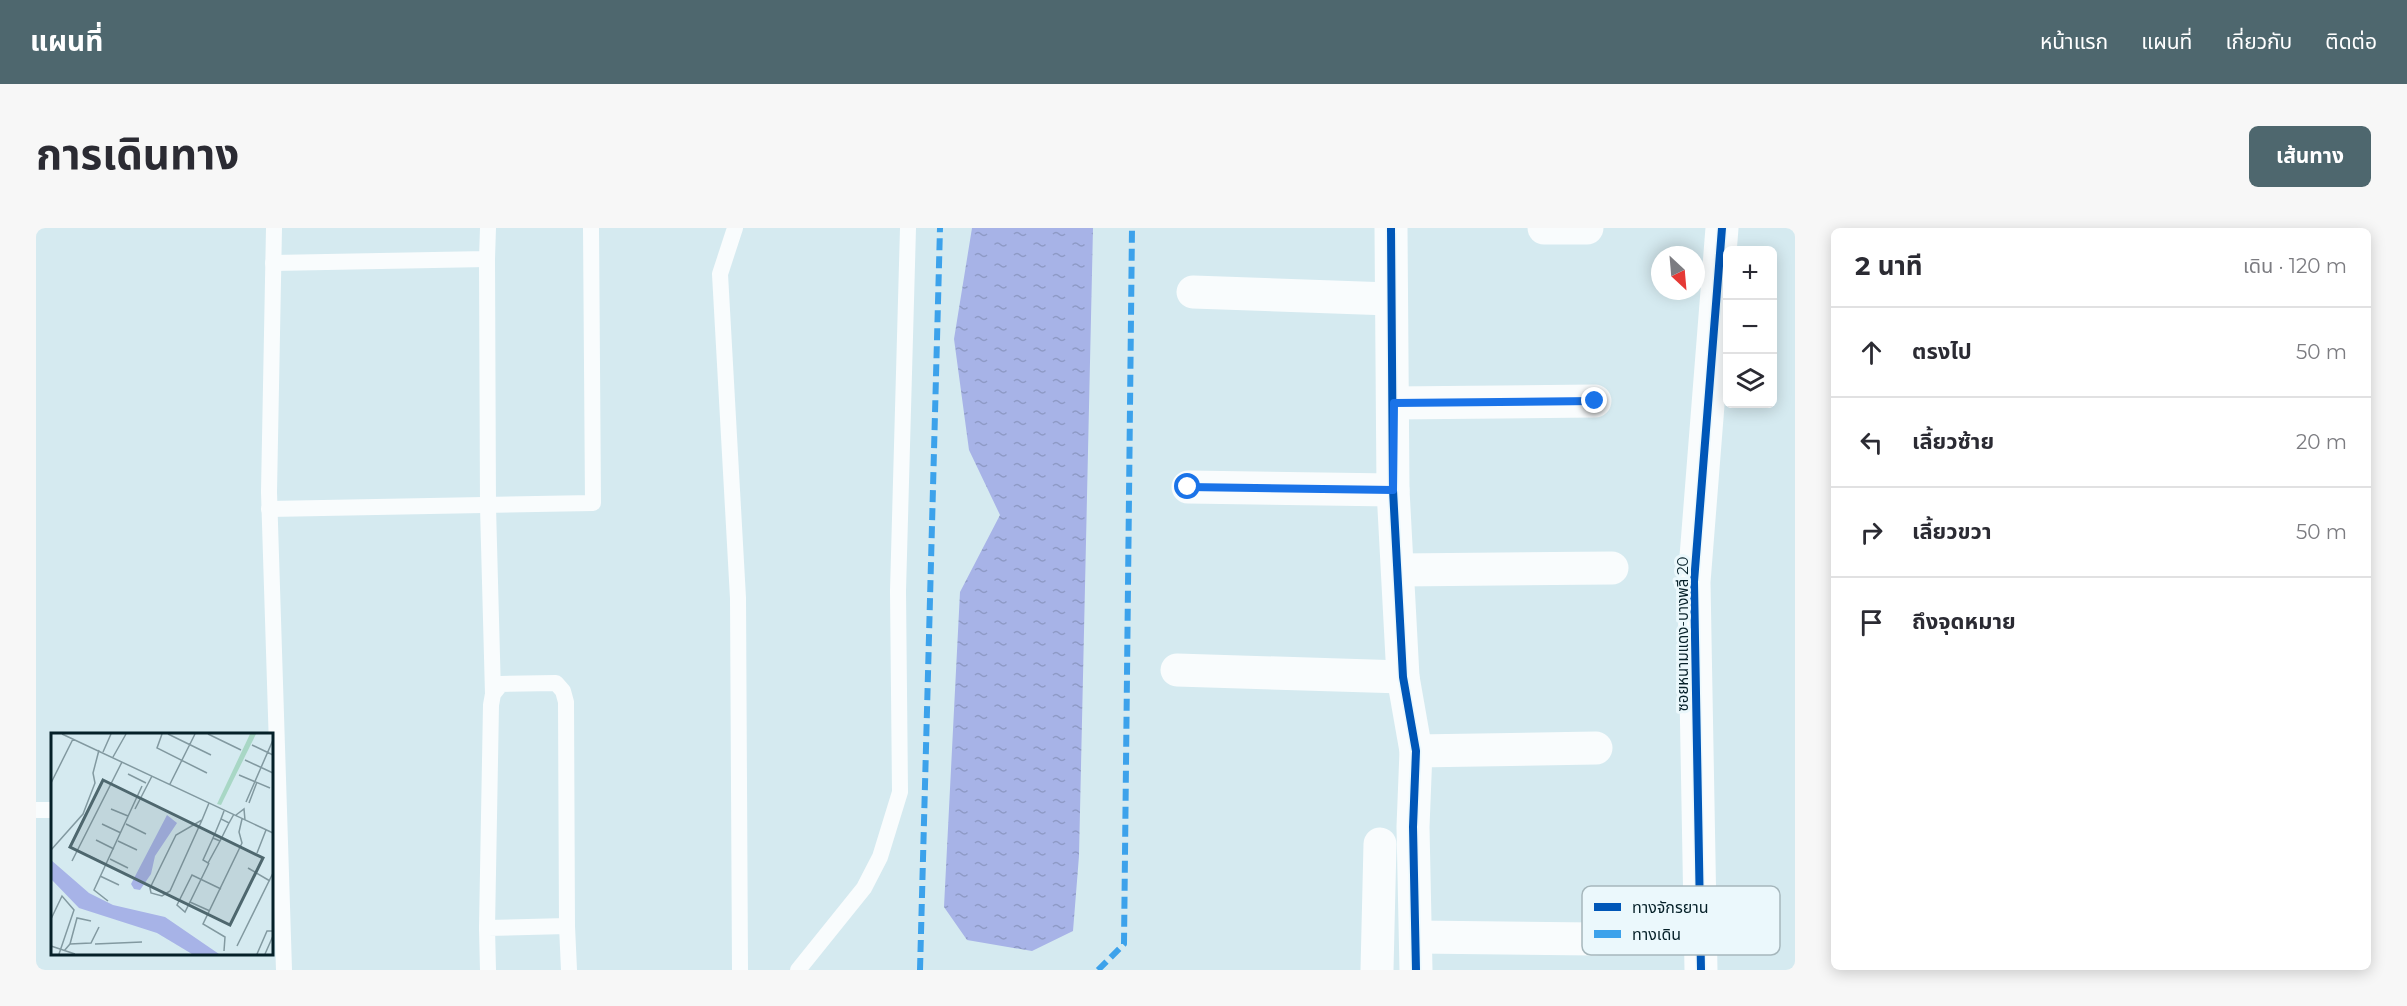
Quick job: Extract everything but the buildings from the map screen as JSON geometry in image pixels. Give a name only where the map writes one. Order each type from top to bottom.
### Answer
[{"type":"street","points":[[1391,228],[1393,490],[1403,677],[1416,751],[1413,827],[1416,970]]},
{"type":"street","points":[[1544,228],[1587,228]]},
{"type":"street","name":"ซอยหนามแดง-บางพลี 20","points":[[1699,886],[1694,582],[1722,228]]},
{"type":"street","points":[[1192,292],[1390,299]]},
{"type":"street","points":[[1394,403],[1595,401]]},
{"type":"street","points":[[1188,487],[1393,490]]},
{"type":"street","points":[[1399,570],[1612,568]]},
{"type":"street","points":[[1177,670],[1403,677]]},
{"type":"street","points":[[1416,751],[1596,748]]},
{"type":"street","points":[[1377,970],[1380,844]]},
{"type":"street","points":[[1417,937],[1582,939]]},
{"type":"street","name":"ซอยหนามแดง-บางพลี 20","points":[[1701,955],[1701,970]]},
{"type":"lane","points":[[274,228],[269,509],[284,970]]},
{"type":"lane","points":[[488,228],[488,507],[493,694],[488,970]]},
{"type":"lane","points":[[269,509],[488,507],[593,503],[591,228]]},
{"type":"lane","points":[[735,228],[720,274],[738,598],[740,970]]},
{"type":"lane","points":[[798,970],[864,888],[880,857],[900,792],[898,591],[908,228]]},
{"type":"lane","points":[[273,263],[487,259]]},
{"type":"lane","points":[[493,694],[501,684],[556,683],[563,691],[566,702],[568,970]]},
{"type":"lane","points":[[487,928],[567,926]]},
{"type":"water","points":[[972,228],[1093,228],[1079,856],[1073,931],[1032,951],[967,940],[944,907],[960,592],[1000,515],[969,450],[954,339]]},
{"type":"marked path","points":[[920,970],[940,228]]},
{"type":"marked path","points":[[1098,970],[1124,944],[1132,228]]},
{"type":"cycle path","points":[[1391,228],[1393,490],[1403,677],[1416,751],[1413,827],[1416,970]]},
{"type":"cycle path","points":[[1699,886],[1694,582],[1722,228]]},
{"type":"cycle path","points":[[1701,955],[1701,970]]},
{"type":"route","points":[[1188,487],[1393,490],[1394,403],[1595,401]]}]
